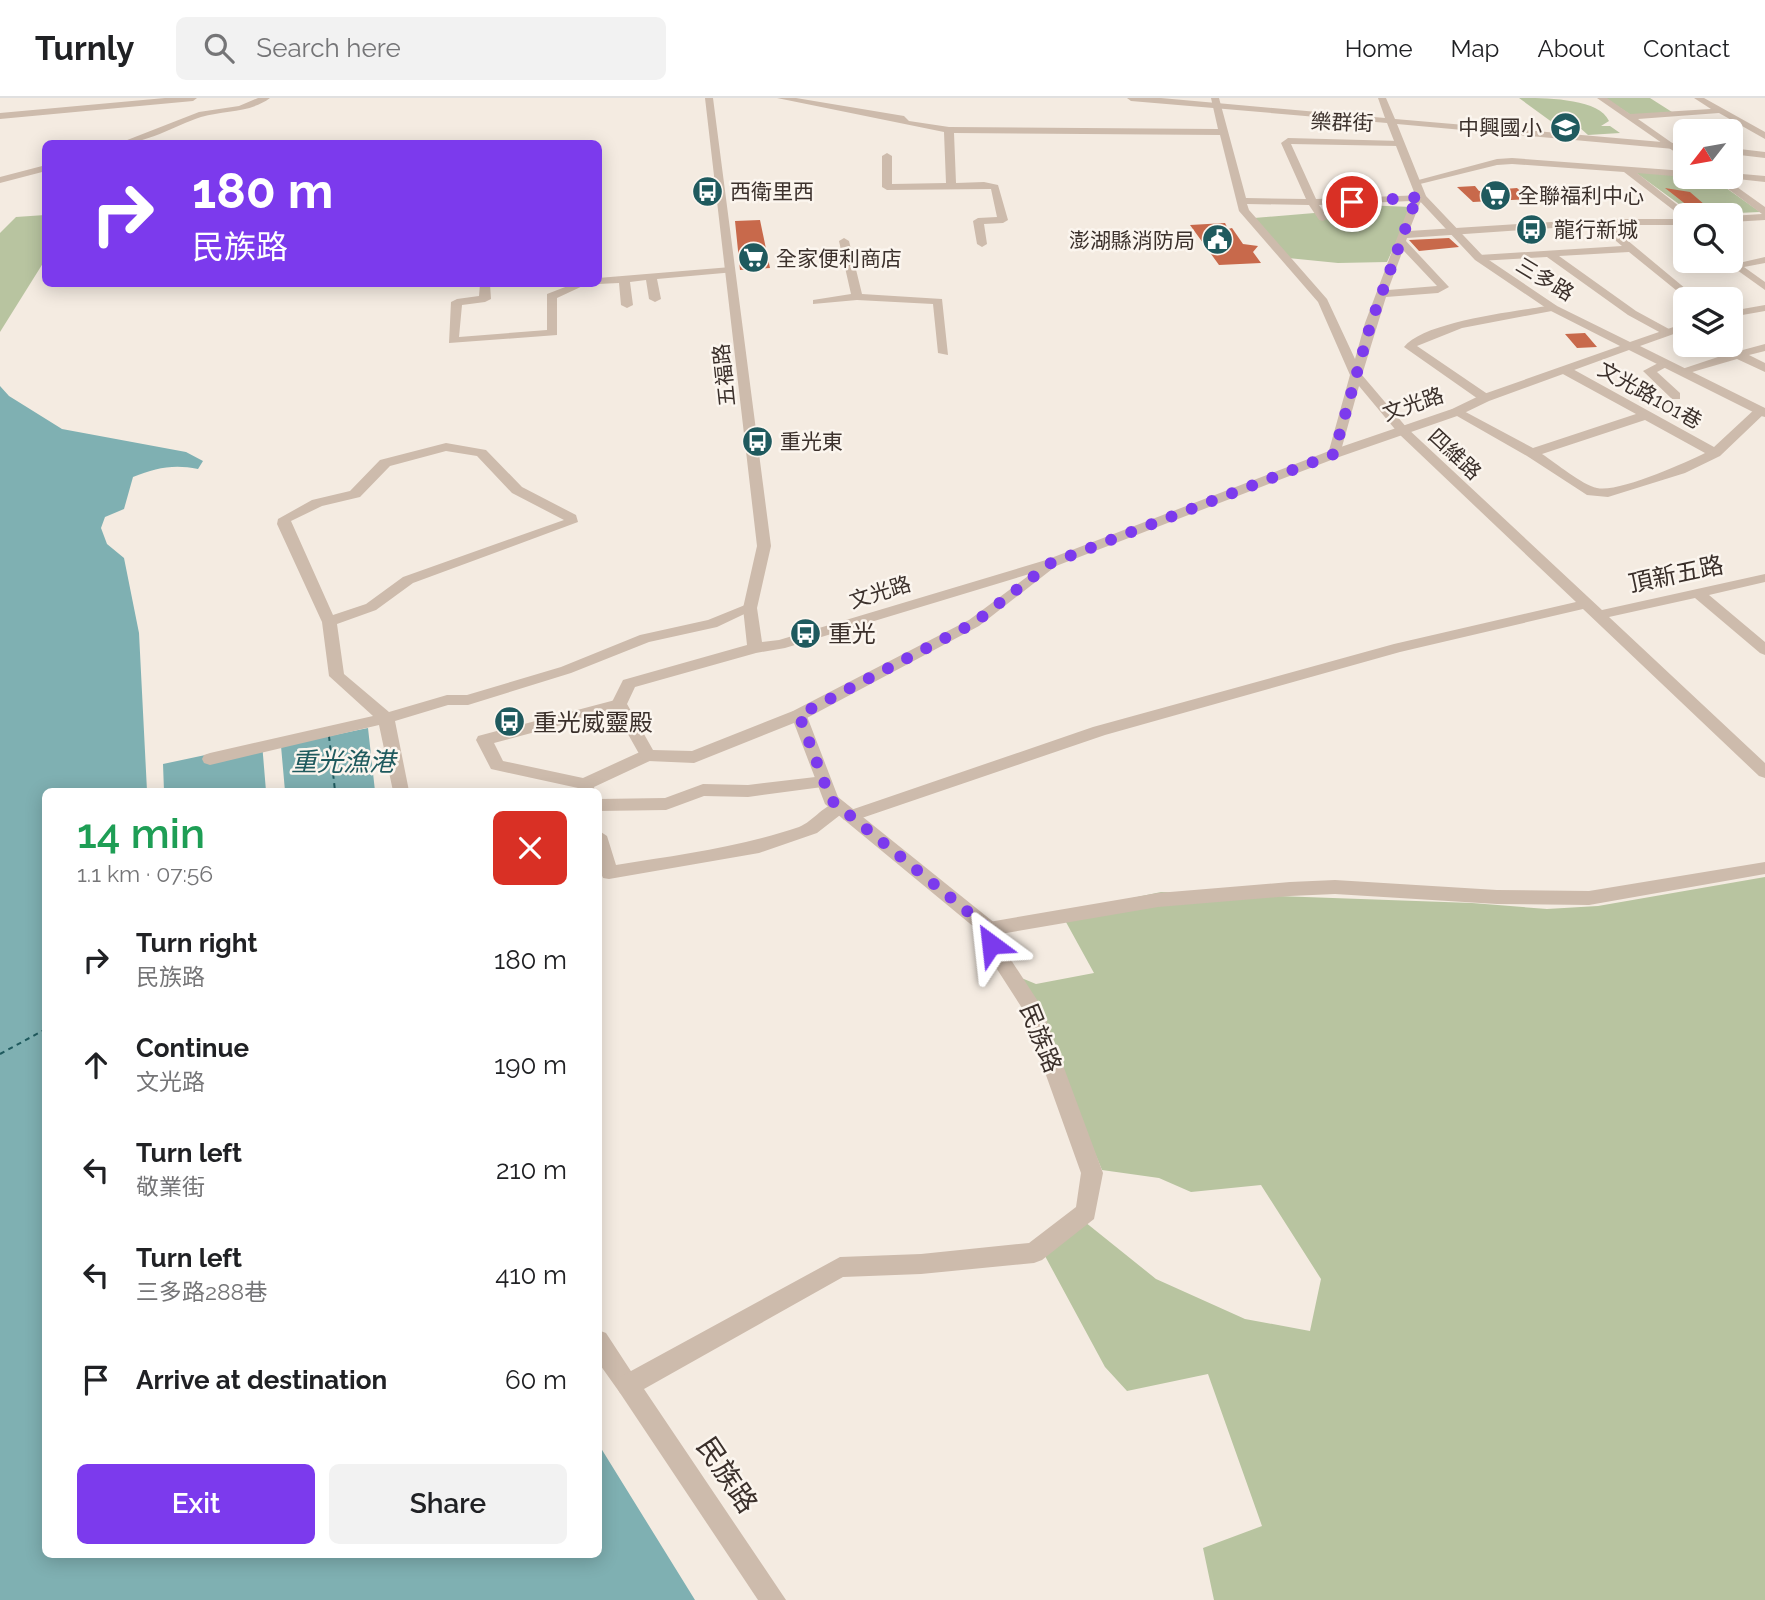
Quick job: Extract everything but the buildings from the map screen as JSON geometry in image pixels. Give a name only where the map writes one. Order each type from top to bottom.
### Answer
[{"type":"street","points":[[0,116],[193,98]]},
{"type":"street","points":[[132,140],[202,114],[241,108],[266,98]]},
{"type":"street","name":"五福路","points":[[709,98],[764,546],[750,608],[755,648]]},
{"type":"street","points":[[781,98],[904,119],[905,123],[949,130],[1223,132]]},
{"type":"street","points":[[1132,98],[1216,102],[1673,146]]},
{"type":"street","name":"三多路","points":[[1382,98],[1421,197],[1479,258],[1553,307],[1763,412]]},
{"type":"street","points":[[1601,98],[1673,148]]},
{"type":"street","points":[[1698,98],[1765,136]]},
{"type":"street","name":"四維路","points":[[1216,102],[1244,211],[1323,301],[1356,375],[1403,431],[1765,772]]},
{"type":"street","points":[[1630,117],[1718,111]]},
{"type":"street","points":[[949,130],[951,186]]},
{"type":"street","name":"樂群街","points":[[1323,218],[1312,202],[1286,143],[1291,140],[1398,143]]},
{"type":"street","points":[[1743,152],[1765,155]]},
{"type":"street","points":[[887,156],[887,187],[995,187],[1003,220],[978,221],[982,244]]},
{"type":"street","points":[[1416,182],[1497,162],[1673,173]]},
{"type":"street","points":[[0,180],[42,169]]},
{"type":"street","points":[[1627,170],[1673,206]]},
{"type":"street","points":[[1743,177],[1765,178]]},
{"type":"street","points":[[1733,189],[1765,212]]},
{"type":"street","points":[[1241,201],[1312,202],[1421,197]]},
{"type":"street","points":[[1334,454],[1382,294],[1415,202],[1421,197]]},
{"type":"street","points":[[1743,218],[1765,217]]},
{"type":"street","points":[[1402,239],[1452,231],[1599,222],[1673,222]]},
{"type":"street","points":[[1599,222],[1678,287]]},
{"type":"street","points":[[1382,294],[1438,290],[1444,287],[1402,239]]},
{"type":"street","points":[[844,241],[857,297]]},
{"type":"street","points":[[1479,258],[1630,249]]},
{"type":"street","points":[[1549,254],[1632,313],[1665,331]]},
{"type":"street","points":[[1765,260],[1735,265],[1765,287]]},
{"type":"street","points":[[602,281],[731,270]]},
{"type":"street","points":[[651,277],[655,299]]},
{"type":"street","points":[[624,279],[627,305]]},
{"type":"street","points":[[485,287],[485,299],[457,302],[453,341],[552,333],[551,296],[574,287]]},
{"type":"street","points":[[817,302],[857,297],[938,301],[944,353]]},
{"type":"street","points":[[1485,398],[1410,347],[1415,341],[1460,325],[1553,307]]},
{"type":"street","points":[[1743,312],[1762,311]]},
{"type":"street","name":"文光路","points":[[619,704],[629,684],[755,648],[780,645],[1014,572],[1051,563],[1334,454],[1457,412],[1485,398],[1673,330]]},
{"type":"street","points":[[1743,352],[1765,347]]},
{"type":"street","points":[[1682,371],[1727,357]]},
{"type":"street","points":[[1743,357],[1765,368]]},
{"type":"street","points":[[1666,364],[1649,371],[1676,396]]},
{"type":"street","name":"文光路101巷","points":[[1565,370],[1716,453]]},
{"type":"street","points":[[1457,412],[1532,453],[1592,492],[1608,493],[1680,470],[1716,453],[1763,412]]},
{"type":"street","points":[[1532,453],[1647,415]]},
{"type":"street","points":[[330,622],[371,607],[408,580],[571,522],[571,518],[517,490],[481,453],[446,447],[385,463],[355,494],[317,503],[285,519],[284,524],[330,622],[337,676],[386,718],[400,788]]},
{"type":"street","points":[[648,755],[619,704],[484,740],[497,765],[586,788],[648,755],[694,757],[799,715],[974,623],[1051,563]]},
{"type":"street","name":"頂新五路","points":[[602,851],[608,873],[759,847],[811,829],[845,811],[1099,731],[1399,647],[1592,609],[1698,593],[1765,578]]},
{"type":"street","points":[[1698,593],[1765,650]]},
{"type":"street","points":[[210,759],[386,718],[447,700],[468,700],[554,674],[645,638],[712,624],[750,608]]},
{"type":"street","name":"民族路","points":[[628,1385],[840,1267],[920,1264],[1034,1253],[1086,1212],[1092,1173],[1031,1006],[991,944],[989,929],[831,800],[799,715]]},
{"type":"street","points":[[602,805],[666,804],[704,790],[748,791],[824,782]]},
{"type":"street","points":[[989,929],[1158,900],[1290,889],[1348,887],[1497,897],[1589,898],[1765,867]]},
{"type":"street","name":"民族路","points":[[602,1347],[773,1600]]},
{"type":"green space","points":[[1519,98],[1556,99],[1583,104],[1603,113],[1609,121],[1601,126],[1610,126],[1620,133],[1588,135],[1579,127],[1571,126],[1578,132],[1567,133]]},
{"type":"green space","points":[[1605,98],[1650,98],[1672,112],[1631,115]]},
{"type":"green space","points":[[1635,172],[1673,175],[1673,189],[1728,189],[1760,212],[1743,213],[1743,203],[1678,203]]},
{"type":"green space","points":[[1335,205],[1412,207],[1387,262],[1338,263],[1288,258],[1254,218],[1338,211]]},
{"type":"green space","points":[[42,215],[42,265],[0,332],[0,233],[16,217]]},
{"type":"green space","points":[[1765,877],[1765,1600],[1214,1600],[1203,1548],[1262,1526],[1208,1374],[1127,1391],[1105,1367],[1045,1256],[1085,1222],[1156,1279],[1245,1319],[1310,1331],[1321,1279],[1261,1185],[1191,1192],[1159,1178],[1102,1170],[1030,997],[1012,974],[1036,984],[1094,973],[1061,913],[1161,892],[1472,903],[1547,909],[1598,906]]},
{"type":"water","points":[[0,386],[9,396],[62,429],[186,452],[203,461],[198,469],[165,468],[133,477],[124,509],[105,517],[101,528],[107,544],[124,558],[139,633],[147,788],[42,788],[42,1558],[602,1558],[602,1450],[695,1600],[0,1600]]},
{"type":"water","name":"重光漁港","points":[[368,728],[375,788],[285,788],[281,746]]},
{"type":"water","name":"重光漁港","points":[[262,743],[266,788],[164,788],[163,764]]},
{"type":"ferry route","points":[[329,736],[335,788]]},
{"type":"ferry route","points":[[0,1054],[42,1031]]},
{"type":"place","name":"中興國小","points":[[1565,127]]},
{"type":"place","name":"西衛里西","points":[[707,191]]},
{"type":"place","name":"全聯福利中心","points":[[1495,195]]},
{"type":"place","name":"龍行新城","points":[[1531,229]]},
{"type":"place","name":"澎湖縣消防局","points":[[1218,240]]},
{"type":"place","name":"全家便利商店","points":[[753,258]]},
{"type":"place","name":"重光東","points":[[757,441]]},
{"type":"place","name":"重光","points":[[805,633]]},
{"type":"place","name":"重光威靈殿","points":[[510,722]]},
{"type":"route","points":[[991,944],[989,929],[955,898],[831,800],[799,715],[974,623],[1051,563],[1334,454],[1371,323],[1415,202],[1421,197],[1352,202]]}]
